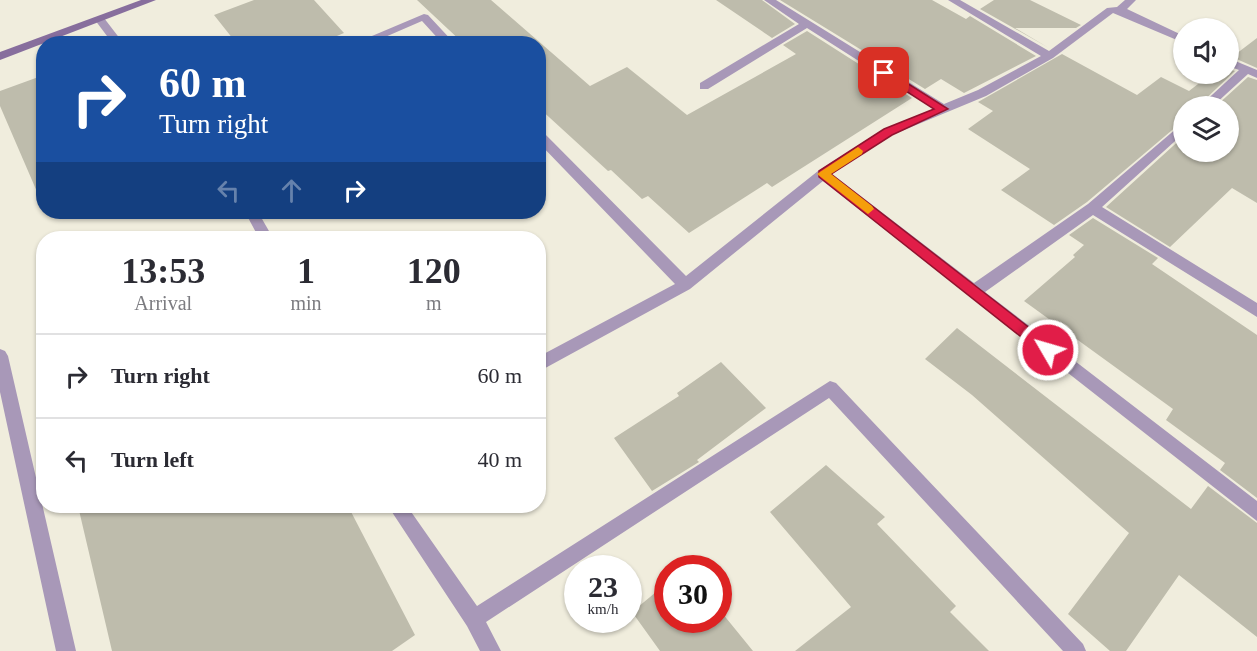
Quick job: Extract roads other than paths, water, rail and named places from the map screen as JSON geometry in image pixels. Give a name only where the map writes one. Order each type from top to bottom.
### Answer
[{"type":"street","points":[[57,36],[151,0]]},
{"type":"street","points":[[769,0],[943,109]]},
{"type":"street","points":[[953,0],[1049,56]]},
{"type":"street","points":[[1120,10],[1131,0]]},
{"type":"street","points":[[546,361],[685,285],[823,174],[888,132],[982,93],[1049,56],[1111,10],[1120,10],[1173,35]]},
{"type":"street","points":[[378,36],[424,17],[442,36]]},
{"type":"street","points":[[100,21],[112,36]]},
{"type":"street","points":[[704,86],[806,24]]},
{"type":"street","points":[[0,56],[36,43]]},
{"type":"street","points":[[1220,96],[1252,72]]},
{"type":"street","points":[[973,292],[1093,208],[1173,136]]},
{"type":"street","points":[[546,142],[685,285]]},
{"type":"street","points":[[823,174],[1257,512]]},
{"type":"street","points":[[1093,208],[1257,311]]},
{"type":"street","points":[[0,356],[66,651]]},
{"type":"street","points":[[474,619],[830,388],[1076,651]]},
{"type":"street","points":[[402,513],[474,619],[491,651]]}]
